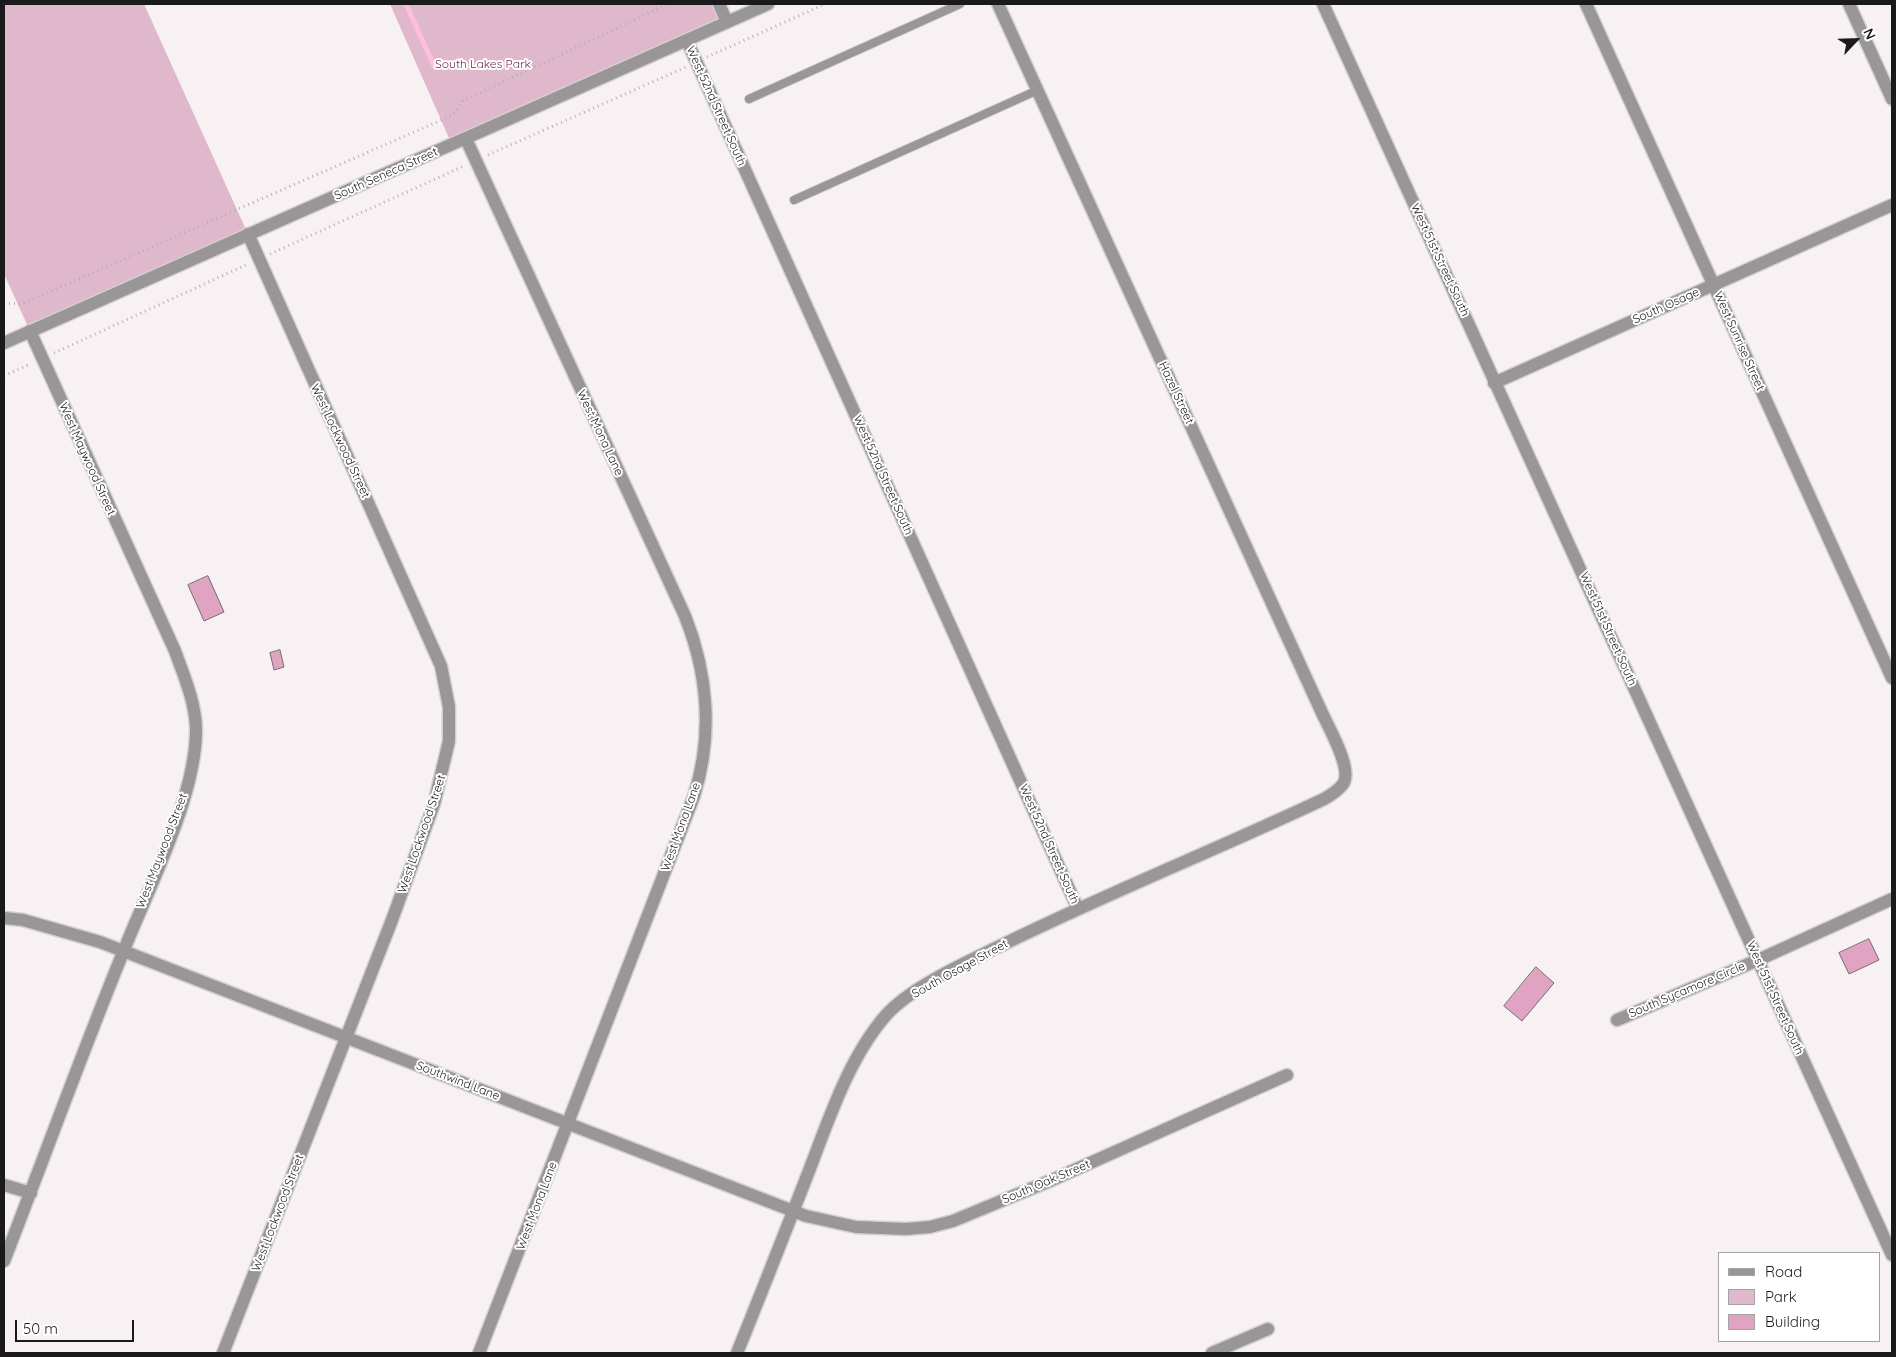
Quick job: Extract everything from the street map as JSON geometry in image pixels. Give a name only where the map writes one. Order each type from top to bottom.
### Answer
[{"type":"street","points":[[719,4],[727,22]]},
{"type":"street","name":"South Seneca Street","points":[[4,343],[768,4]]},
{"type":"street","name":"Hazel Street","points":[[998,4],[1341,755],[1346,774],[1344,784]]},
{"type":"street","name":"West 51st Street South","points":[[1323,4],[1892,1255]]},
{"type":"street","name":"West Sunrise Street","points":[[1586,4],[1892,678]]},
{"type":"street","points":[[1849,4],[1892,99]]},
{"type":"street","name":"West 52nd Street South","points":[[687,41],[1078,909]]},
{"type":"street","name":"West Mona Lane","points":[[466,138],[685,616],[692,634],[705,684],[705,731],[696,789],[569,1124],[479,1353]]},
{"type":"street","name":"South Osage","points":[[1495,383],[1892,205]]},
{"type":"street","name":"West Lockwood Street","points":[[223,1353],[434,804],[449,741],[449,707],[441,666],[248,234]]},
{"type":"street","name":"West Maywood Street","points":[[4,1262],[123,951],[179,812],[193,763],[196,726],[190,694],[174,651],[30,331]]},
{"type":"street","name":"South Osage Street","points":[[738,1353],[828,1120],[852,1068],[888,1013],[906,998],[961,965],[1078,909],[1324,799],[1344,784]]},
{"type":"street","name":"South Sycamore Circle","points":[[1617,1020],[1758,960],[1892,899]]},
{"type":"street","name":"Southwind Lane","points":[[4,918],[48,927],[123,951],[793,1211]]},
{"type":"street","name":"South Oak Street","points":[[793,1211],[806,1216],[856,1227],[906,1229],[930,1227],[953,1221],[1052,1180],[1287,1074]]},
{"type":"street","points":[[4,1185],[30,1193]]},
{"type":"street","points":[[1212,1353],[1268,1328]]},
{"type":"lane","points":[[749,99],[960,4]]},
{"type":"lane","points":[[794,200],[1038,90]]},
{"type":"path","points":[[4,303],[21,304],[452,115],[463,101],[668,4]]},
{"type":"path","points":[[4,376],[476,160],[825,4]]},
{"type":"green space","points":[[4,4],[144,4],[248,234],[30,331],[4,274]]},
{"type":"green space","name":"South Lakes Park","points":[[390,4],[719,4],[727,22],[452,145]]},
{"type":"building","points":[[208,576],[224,612],[204,621],[188,585]]},
{"type":"building","points":[[280,650],[284,667],[274,670],[270,653]]},
{"type":"building","points":[[1869,939],[1879,960],[1849,974],[1839,953]]},
{"type":"building","points":[[1536,967],[1554,983],[1522,1021],[1504,1006]]},
{"type":"waterway","points":[[406,4],[435,68]]}]
